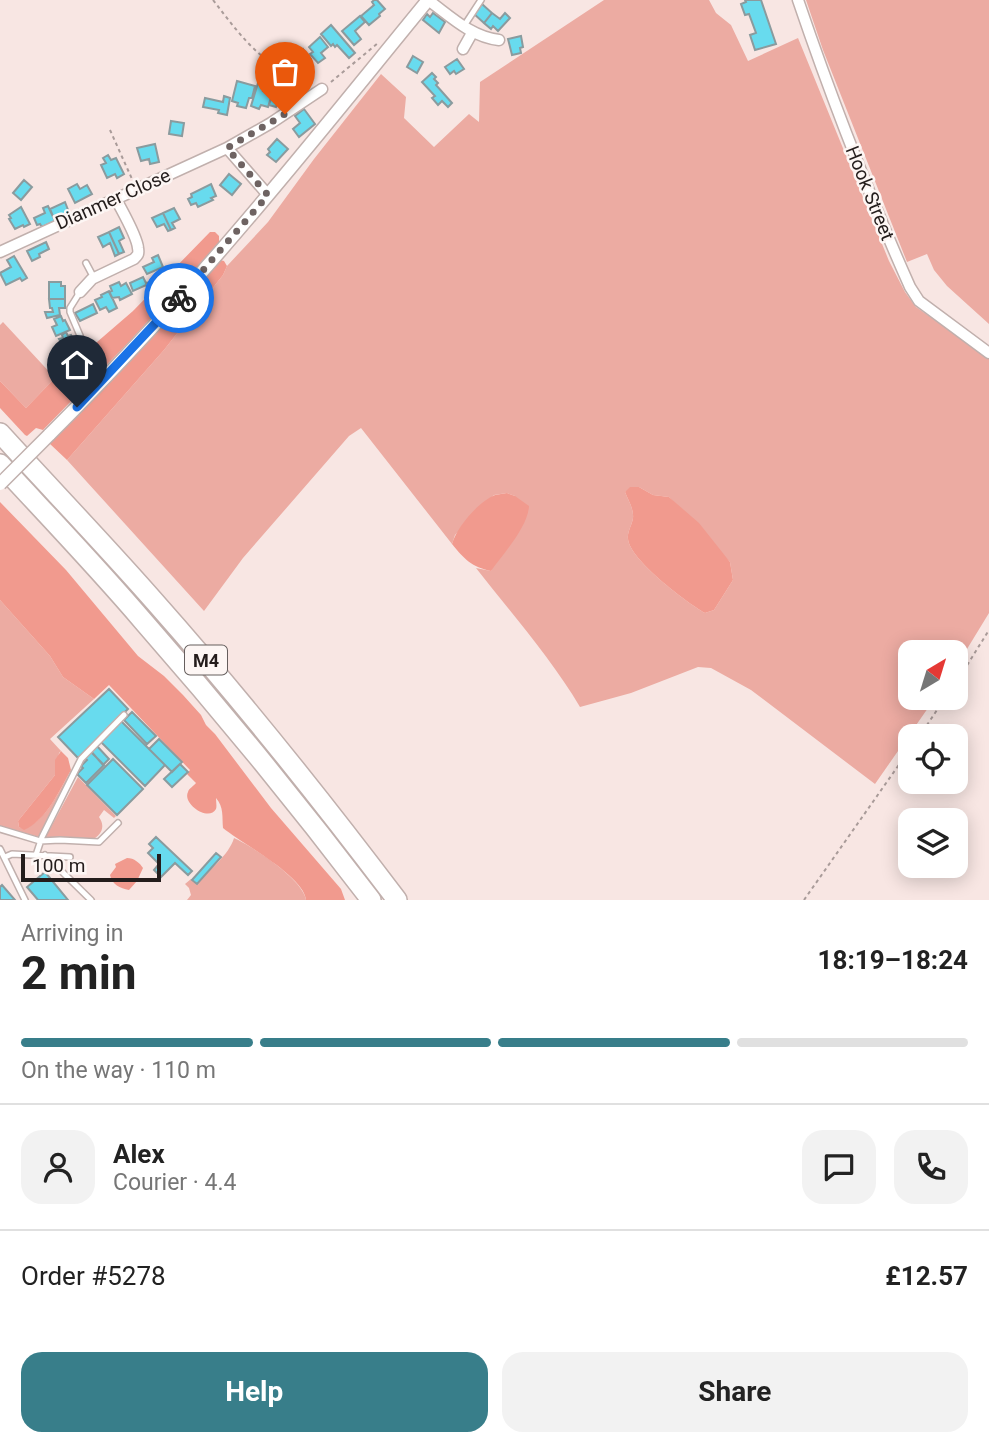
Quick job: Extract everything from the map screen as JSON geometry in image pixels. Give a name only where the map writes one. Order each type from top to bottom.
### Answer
[{"type":"highway","name":"M4","points":[[0,433],[147,592],[209,664],[284,754],[397,900]]},
{"type":"highway","name":"M4","points":[[0,464],[199,686],[261,759],[371,900]]},
{"type":"street","points":[[0,484],[144,337],[268,195],[388,41],[428,0],[468,30],[499,40]]},
{"type":"street","name":"Hook Street","points":[[798,0],[823,74],[909,287],[919,301],[989,353]]},
{"type":"street","points":[[463,49],[468,30]]},
{"type":"street","name":"Dianmer Close","points":[[0,252],[227,148],[322,89]]},
{"type":"street","points":[[227,148],[268,195]]},
{"type":"street","points":[[80,292],[93,278],[134,259],[138,254],[136,240],[116,199]]},
{"type":"lane","points":[[468,30],[481,0]]},
{"type":"lane","points":[[86,263],[93,278]]},
{"type":"lane","points":[[80,292],[70,312],[81,338]]},
{"type":"lane","points":[[36,855],[40,841],[81,759],[124,715]]},
{"type":"lane","points":[[0,829],[40,841],[99,842],[118,823]]},
{"type":"lane","points":[[0,849],[25,900]]},
{"type":"lane","points":[[5,858],[12,854],[70,857]]},
{"type":"lane","points":[[45,855],[91,900]]},
{"type":"path","points":[[214,0],[237,32],[291,84],[300,104]]},
{"type":"path","points":[[322,89],[388,41]]},
{"type":"path","points":[[110,130],[136,189]]},
{"type":"path","points":[[968,664],[989,630]]},
{"type":"path","points":[[804,900],[898,767]]},
{"type":"shaded area","points":[[604,0],[709,0],[716,13],[731,25],[748,61],[798,38],[889,261],[905,292],[916,307],[989,358],[989,613],[968,647],[968,640],[898,640],[898,710],[927,710],[917,724],[898,724],[898,751],[875,784],[751,690],[711,668],[698,667],[631,693],[580,707],[544,653],[476,568],[491,571],[515,496],[507,493],[494,495],[455,535],[452,544],[361,428],[349,436],[243,558],[204,611],[67,460],[164,350],[223,275],[227,266],[268,222],[381,74],[406,97],[404,118],[434,147],[469,114],[479,122],[480,82]],"holes":[[[639,487],[653,495],[669,497],[730,562],[733,580],[714,610],[705,613],[685,600],[648,569],[631,548],[628,536],[633,515],[625,492]]]},
{"type":"shaded area","points":[[806,0],[989,0],[989,324],[947,286],[934,270],[927,254],[907,262],[823,50]]},
{"type":"shaded area","points":[[210,232],[219,236],[219,244],[43,430],[36,428],[25,435],[0,408],[0,381],[26,408],[53,380],[133,311]]},
{"type":"shaded area","points":[[220,260],[227,266],[223,275],[164,350],[67,460],[49,443]]},
{"type":"shaded area","points":[[3,322],[55,378],[26,408],[0,381],[0,325]]},
{"type":"shaded area","points":[[630,487],[639,487],[653,495],[669,497],[699,523],[730,562],[733,580],[714,610],[705,613],[685,600],[648,569],[631,548],[628,536],[633,515],[625,492]]},
{"type":"shaded area","points":[[507,493],[529,506],[528,514],[514,540],[491,571],[469,562],[452,544],[458,530],[475,509],[488,498]]},
{"type":"shaded area","points":[[0,502],[66,570],[138,656],[164,676],[201,715],[271,808],[341,889],[345,900],[306,900],[303,891],[284,871],[223,828],[221,809],[216,798],[216,808],[208,814],[192,806],[187,797],[196,783],[187,774],[190,770],[109,685],[94,699],[63,677],[50,656],[0,600]]},
{"type":"shaded area","points":[[0,600],[50,656],[63,677],[94,699],[50,739],[61,751],[55,775],[18,821],[19,827],[24,829],[32,825],[46,812],[71,770],[72,772],[39,837],[0,826]]},
{"type":"shaded area","points":[[61,751],[68,758],[71,770],[46,812],[24,830],[19,827],[18,821],[55,775],[55,760]]},
{"type":"shaded area","points":[[78,777],[116,816],[114,818],[104,810],[99,817],[102,830],[92,840],[45,838]]},
{"type":"shaded area","points":[[234,838],[253,848],[287,874],[303,892],[306,900],[187,900],[191,895],[185,884],[191,879],[197,884],[223,856]]},
{"type":"shaded area","points":[[127,858],[136,861],[143,868],[129,890],[117,886],[110,875],[116,867],[115,864]]},
{"type":"building","points":[[374,0],[385,9],[369,25],[361,16],[374,5]]},
{"type":"building","points":[[745,0],[761,0],[776,44],[755,50],[750,35],[756,33],[749,14],[745,15],[741,4],[746,2]]},
{"type":"building","points":[[482,4],[492,13],[484,23],[474,14]]},
{"type":"building","points":[[433,13],[445,22],[439,33],[423,20],[427,14],[430,17]]},
{"type":"building","points":[[492,13],[500,19],[505,13],[510,18],[498,31],[484,23]]},
{"type":"building","points":[[360,16],[365,22],[355,31],[361,39],[354,45],[342,31]]},
{"type":"building","points":[[331,25],[355,53],[349,58],[337,45],[331,46],[321,34]]},
{"type":"building","points":[[521,36],[521,53],[512,55],[508,39]]},
{"type":"building","points":[[320,37],[328,47],[321,53],[325,58],[318,63],[310,54],[313,52],[309,47]]},
{"type":"building","points":[[303,49],[311,59],[304,65],[308,69],[301,75],[293,65],[296,63],[292,58]]},
{"type":"building","points":[[413,56],[423,62],[417,73],[407,67]]},
{"type":"building","points":[[457,59],[464,69],[450,74],[445,67]]},
{"type":"building","points":[[432,73],[438,83],[436,85],[452,103],[448,107],[442,101],[438,105],[432,98],[435,96],[422,82]]},
{"type":"building","points":[[237,81],[255,86],[246,108],[237,106],[238,103],[232,101]]},
{"type":"building","points":[[258,83],[265,85],[263,91],[272,94],[268,107],[261,105],[259,109],[251,106]]},
{"type":"building","points":[[275,86],[289,91],[284,106],[269,105]]},
{"type":"building","points":[[224,96],[230,98],[227,115],[218,113],[219,110],[203,107],[205,98],[223,102]]},
{"type":"building","points":[[304,109],[315,124],[299,137],[293,129],[300,123],[295,116]]},
{"type":"building","points":[[171,121],[184,123],[182,136],[169,134]]},
{"type":"building","points":[[277,139],[288,149],[276,162],[267,155],[270,152],[268,149]]},
{"type":"building","points":[[155,144],[159,162],[150,164],[149,159],[141,161],[137,148]]},
{"type":"building","points":[[108,155],[111,160],[116,158],[124,174],[117,178],[115,174],[107,178],[101,165],[106,163],[103,158]]},
{"type":"building","points":[[229,174],[241,184],[232,195],[220,185]]},
{"type":"building","points":[[24,180],[32,187],[21,200],[13,193]]},
{"type":"building","points":[[77,184],[80,189],[87,185],[92,194],[75,203],[68,189]]},
{"type":"building","points":[[211,184],[216,196],[211,198],[213,200],[198,207],[196,203],[191,205],[188,199],[192,197],[191,194]]},
{"type":"building","points":[[65,202],[70,215],[55,221],[50,209]]},
{"type":"building","points":[[48,206],[55,221],[42,227],[37,225],[34,218],[45,213],[43,208]]},
{"type":"building","points":[[21,207],[30,224],[15,229],[9,215]]},
{"type":"building","points":[[174,208],[180,219],[172,223],[175,228],[171,230],[163,213]]},
{"type":"building","points":[[163,213],[171,230],[168,231],[164,224],[157,227],[152,218]]},
{"type":"building","points":[[119,227],[124,238],[119,241],[124,252],[119,254],[109,232]]},
{"type":"building","points":[[109,232],[119,254],[115,256],[110,243],[103,247],[98,237]]},
{"type":"building","points":[[46,242],[49,249],[32,261],[27,251]]},
{"type":"building","points":[[158,255],[163,267],[147,274],[143,267],[154,262],[152,258]]},
{"type":"building","points":[[14,256],[27,278],[22,281],[20,278],[6,285],[0,273],[11,267],[7,260]]},
{"type":"building","points":[[143,277],[146,283],[151,282],[154,288],[149,291],[146,285],[133,291],[130,283]]},
{"type":"building","points":[[49,282],[61,282],[61,286],[65,286],[65,299],[49,299]]},
{"type":"building","points":[[119,282],[121,286],[126,283],[132,294],[120,300],[119,297],[112,298],[109,292],[112,291],[110,286]]},
{"type":"building","points":[[109,291],[117,308],[109,312],[106,307],[100,310],[95,300]]},
{"type":"building","points":[[49,299],[65,299],[65,308],[59,308],[60,315],[47,318],[45,312],[53,312]]},
{"type":"building","points":[[93,304],[97,313],[80,321],[75,313]]},
{"type":"building","points":[[61,316],[70,330],[56,336],[52,327],[57,325],[54,319]]},
{"type":"building","points":[[66,332],[75,343],[72,345],[74,349],[67,352],[59,339],[63,338],[62,335]]},
{"type":"building","points":[[109,689],[128,709],[78,758],[58,737]]},
{"type":"building","points":[[132,712],[156,736],[147,744],[124,720]]},
{"type":"building","points":[[121,721],[165,765],[145,786],[100,741]]},
{"type":"building","points":[[159,739],[182,762],[172,772],[149,749]]},
{"type":"building","points":[[96,745],[109,759],[103,765],[90,750]]},
{"type":"building","points":[[91,752],[104,765],[86,783],[77,774]]},
{"type":"building","points":[[113,759],[143,789],[117,815],[87,785]]},
{"type":"building","points":[[180,764],[188,772],[172,787],[164,779]]},
{"type":"building","points":[[156,837],[192,871],[188,875],[175,863],[161,877],[154,870],[159,864],[148,853],[153,848],[149,844]]},
{"type":"building","points":[[216,853],[221,857],[197,884],[192,880]]},
{"type":"building","points":[[45,872],[68,900],[38,900],[27,887]]},
{"type":"building","points":[[2,885],[15,900],[0,900]]},
{"type":"way so far","points":[[179,298],[268,195],[227,148],[285,114]]},
{"type":"route","points":[[77,407],[179,298]]}]
